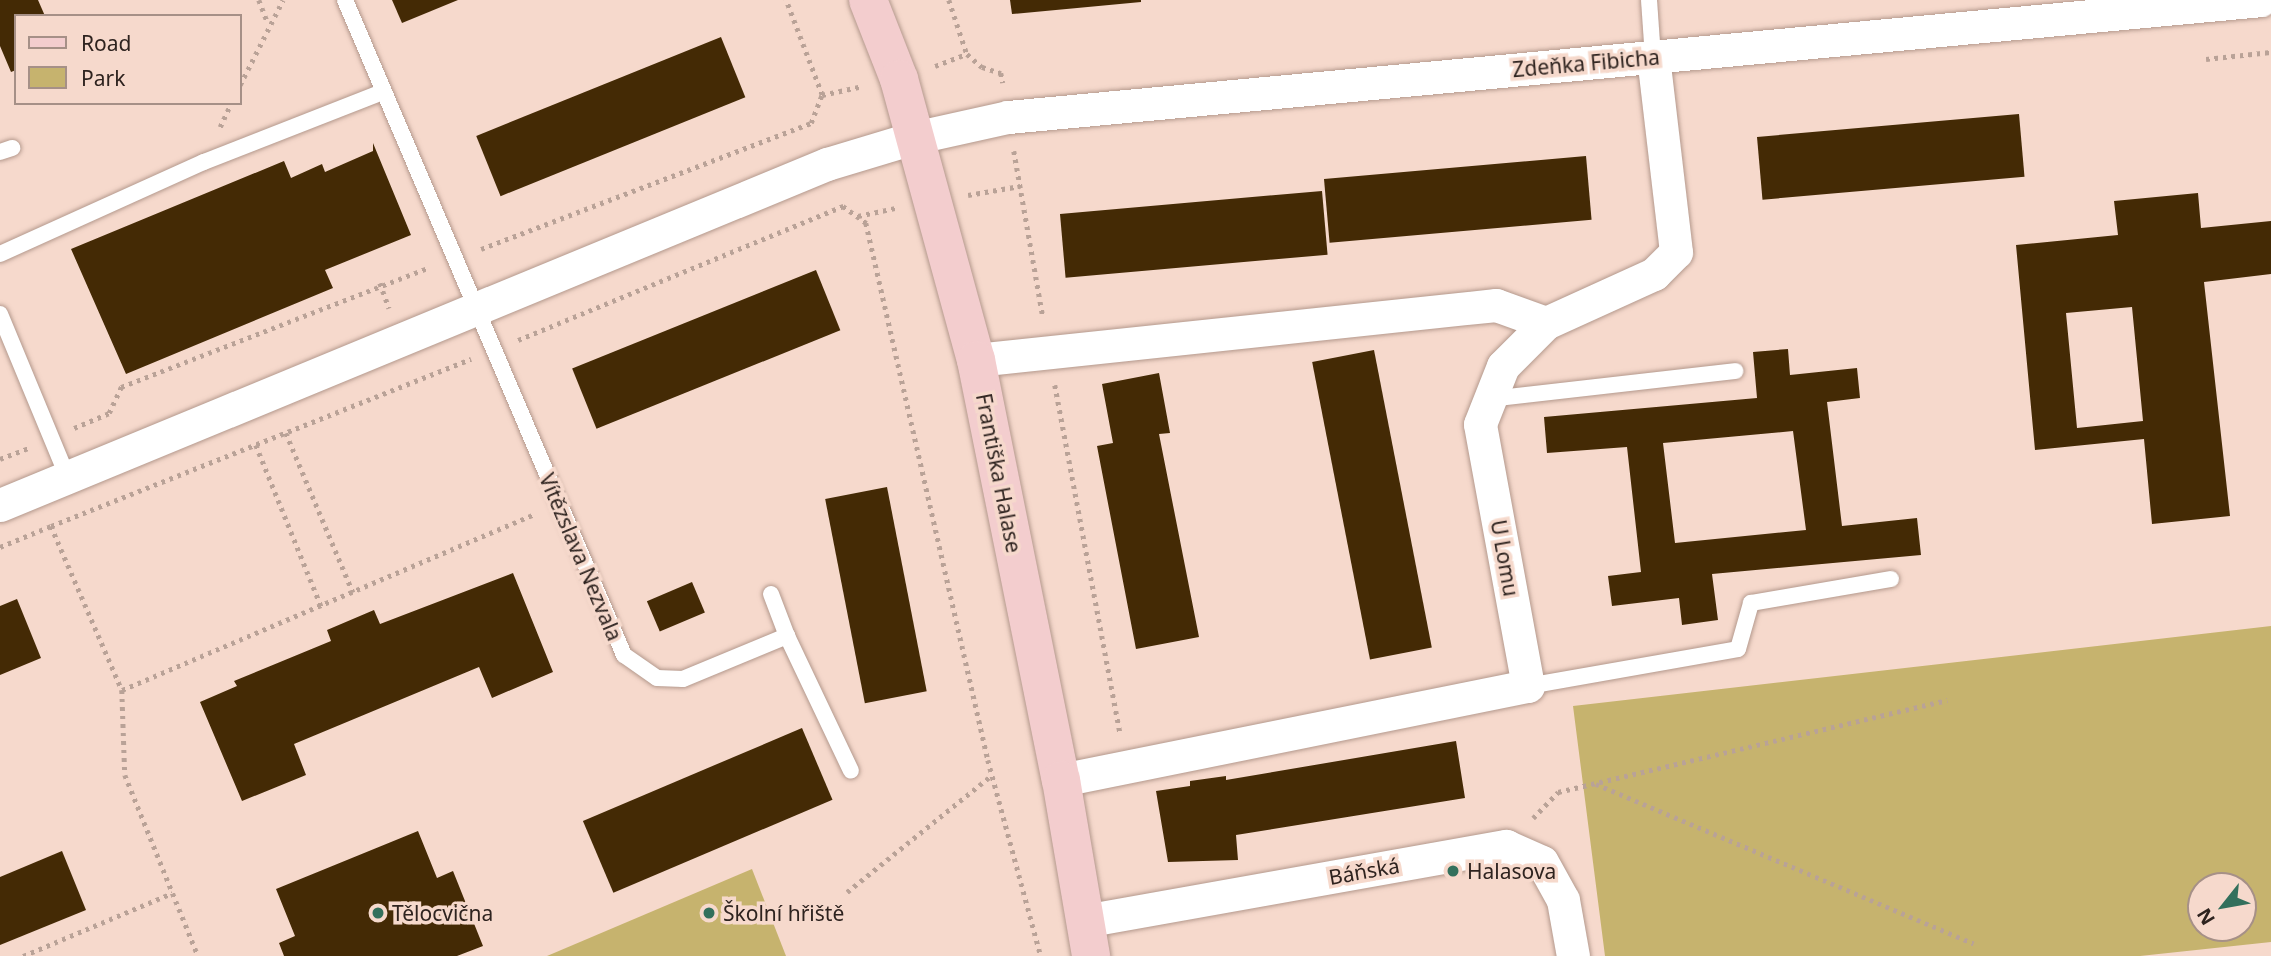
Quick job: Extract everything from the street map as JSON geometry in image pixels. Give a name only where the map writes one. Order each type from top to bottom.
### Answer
[{"type":"street","name":"Františka Halase","points":[[868,0],[899,79],[976,360],[1061,780],[1087,938]]},
{"type":"street","name":"Zdeňka Fibicha","points":[[913,138],[1008,117],[2261,0]]},
{"type":"street","name":"U Lomu","points":[[1528,686],[1480,424],[1503,366],[1546,323],[1654,274],[1676,252],[1653,57]]},
{"type":"street","points":[[0,505],[827,164],[913,138]]},
{"type":"street","points":[[976,360],[1496,305],[1546,323]]},
{"type":"street","points":[[1061,780],[1528,686]]},
{"type":"street","points":[[1506,846],[1542,862],[1563,900],[1573,956]]},
{"type":"street","name":"Báňská","points":[[1087,938],[1506,846]]},
{"type":"lane","name":"Vítězslava Nezvala","points":[[345,0],[624,655],[657,678],[683,679],[787,636]]},
{"type":"lane","points":[[1649,0],[1653,57]]},
{"type":"lane","points":[[0,254],[204,162],[383,92]]},
{"type":"lane","points":[[0,314],[68,478]]},
{"type":"lane","points":[[1490,399],[1735,371]]},
{"type":"lane","points":[[1528,686],[1738,649],[1751,603],[1891,579]]},
{"type":"lane","points":[[771,594],[787,636],[851,771]]},
{"type":"path","points":[[258,0],[269,24]]},
{"type":"path","points":[[242,81],[283,0]]},
{"type":"path","points":[[0,459],[109,413],[121,387],[380,283],[454,259],[811,123],[822,95],[786,0]]},
{"type":"path","points":[[2206,59],[2271,52]]},
{"type":"path","points":[[286,433],[273,438],[843,206],[866,223],[992,775],[1041,956]]},
{"type":"path","points":[[0,547],[286,433]]},
{"type":"path","points":[[286,433],[353,592]]},
{"type":"path","points":[[256,445],[321,606]]},
{"type":"path","points":[[122,690],[558,504]]},
{"type":"path","points":[[51,526],[122,690],[124,775],[198,956]]},
{"type":"path","points":[[1506,846],[1558,792],[1947,700]]},
{"type":"path","points":[[847,892],[992,775]]},
{"type":"path","points":[[1595,783],[1973,944]]},
{"type":"path","points":[[23,956],[172,892]]},
{"type":"green space","points":[[2271,626],[2271,942],[2140,956],[1605,956],[1573,706]]},
{"type":"green space","name":"Školní hřiště","points":[[752,869],[786,956],[547,956]]},
{"type":"building","points":[[0,0],[38,0],[44,14],[14,14],[14,71],[11,72],[0,46]]},
{"type":"building","points":[[392,0],[458,0],[402,23]]},
{"type":"building","points":[[1010,0],[1141,0],[1141,2],[1012,14]]},
{"type":"building","points":[[721,37],[745,97],[501,196],[476,136]]},
{"type":"building","points":[[2019,114],[2024,177],[1762,200],[1757,137]]},
{"type":"building","points":[[373,143],[411,235],[325,270],[333,288],[126,374],[71,249],[284,161],[291,178],[322,164],[325,172],[373,151]]},
{"type":"building","points":[[1586,156],[1592,220],[1330,243],[1324,179]]},
{"type":"building","points":[[1322,191],[1328,255],[1066,278],[1060,214]]},
{"type":"building","points":[[2198,193],[2201,228],[2271,221],[2271,274],[2204,282],[2230,516],[2152,524],[2144,439],[2035,450],[2016,245],[2118,235],[2114,201]],"holes":[[[2132,307],[2143,421],[2077,428],[2066,313]]]},
{"type":"building","points":[[816,270],[840,330],[597,429],[572,369]]},
{"type":"building","points":[[1788,349],[1790,375],[1857,368],[1860,398],[1827,402],[1842,526],[1917,518],[1921,555],[1712,574],[1718,620],[1682,625],[1679,598],[1612,606],[1608,576],[1641,572],[1627,447],[1547,453],[1544,417],[1757,398],[1753,352]],"holes":[[[1793,431],[1806,530],[1675,543],[1663,443]]]},
{"type":"building","points":[[1374,350],[1432,647],[1370,659],[1312,362]]},
{"type":"building","points":[[1159,373],[1170,433],[1159,434],[1199,637],[1136,649],[1097,446],[1113,443],[1102,384]]},
{"type":"building","points":[[887,487],[927,691],[865,703],[825,499]]},
{"type":"building","points":[[513,573],[553,672],[492,698],[479,667],[294,744],[306,775],[242,801],[200,702],[237,686],[234,681],[331,641],[327,630],[374,610],[380,624]]},
{"type":"building","points":[[692,582],[705,612],[660,632],[647,601]]},
{"type":"building","points":[[17,599],[41,658],[0,675],[0,606]]},
{"type":"building","points":[[802,728],[832,800],[613,893],[583,821]]},
{"type":"building","points":[[1456,741],[1465,798],[1236,835],[1238,860],[1168,862],[1156,791],[1190,786],[1190,781],[1226,776],[1226,780]]},
{"type":"building","name":"Tělocvična","points":[[418,831],[437,878],[453,871],[483,946],[457,956],[284,956],[279,943],[295,936],[276,889]]},
{"type":"building","points":[[62,851],[86,910],[0,945],[0,877]]},
{"type":"place","name":"Halasova","points":[[1453,871]]},
{"type":"place","name":"Tělocvična","points":[[378,913]]},
{"type":"place","name":"Školní hřiště","points":[[709,913]]}]
